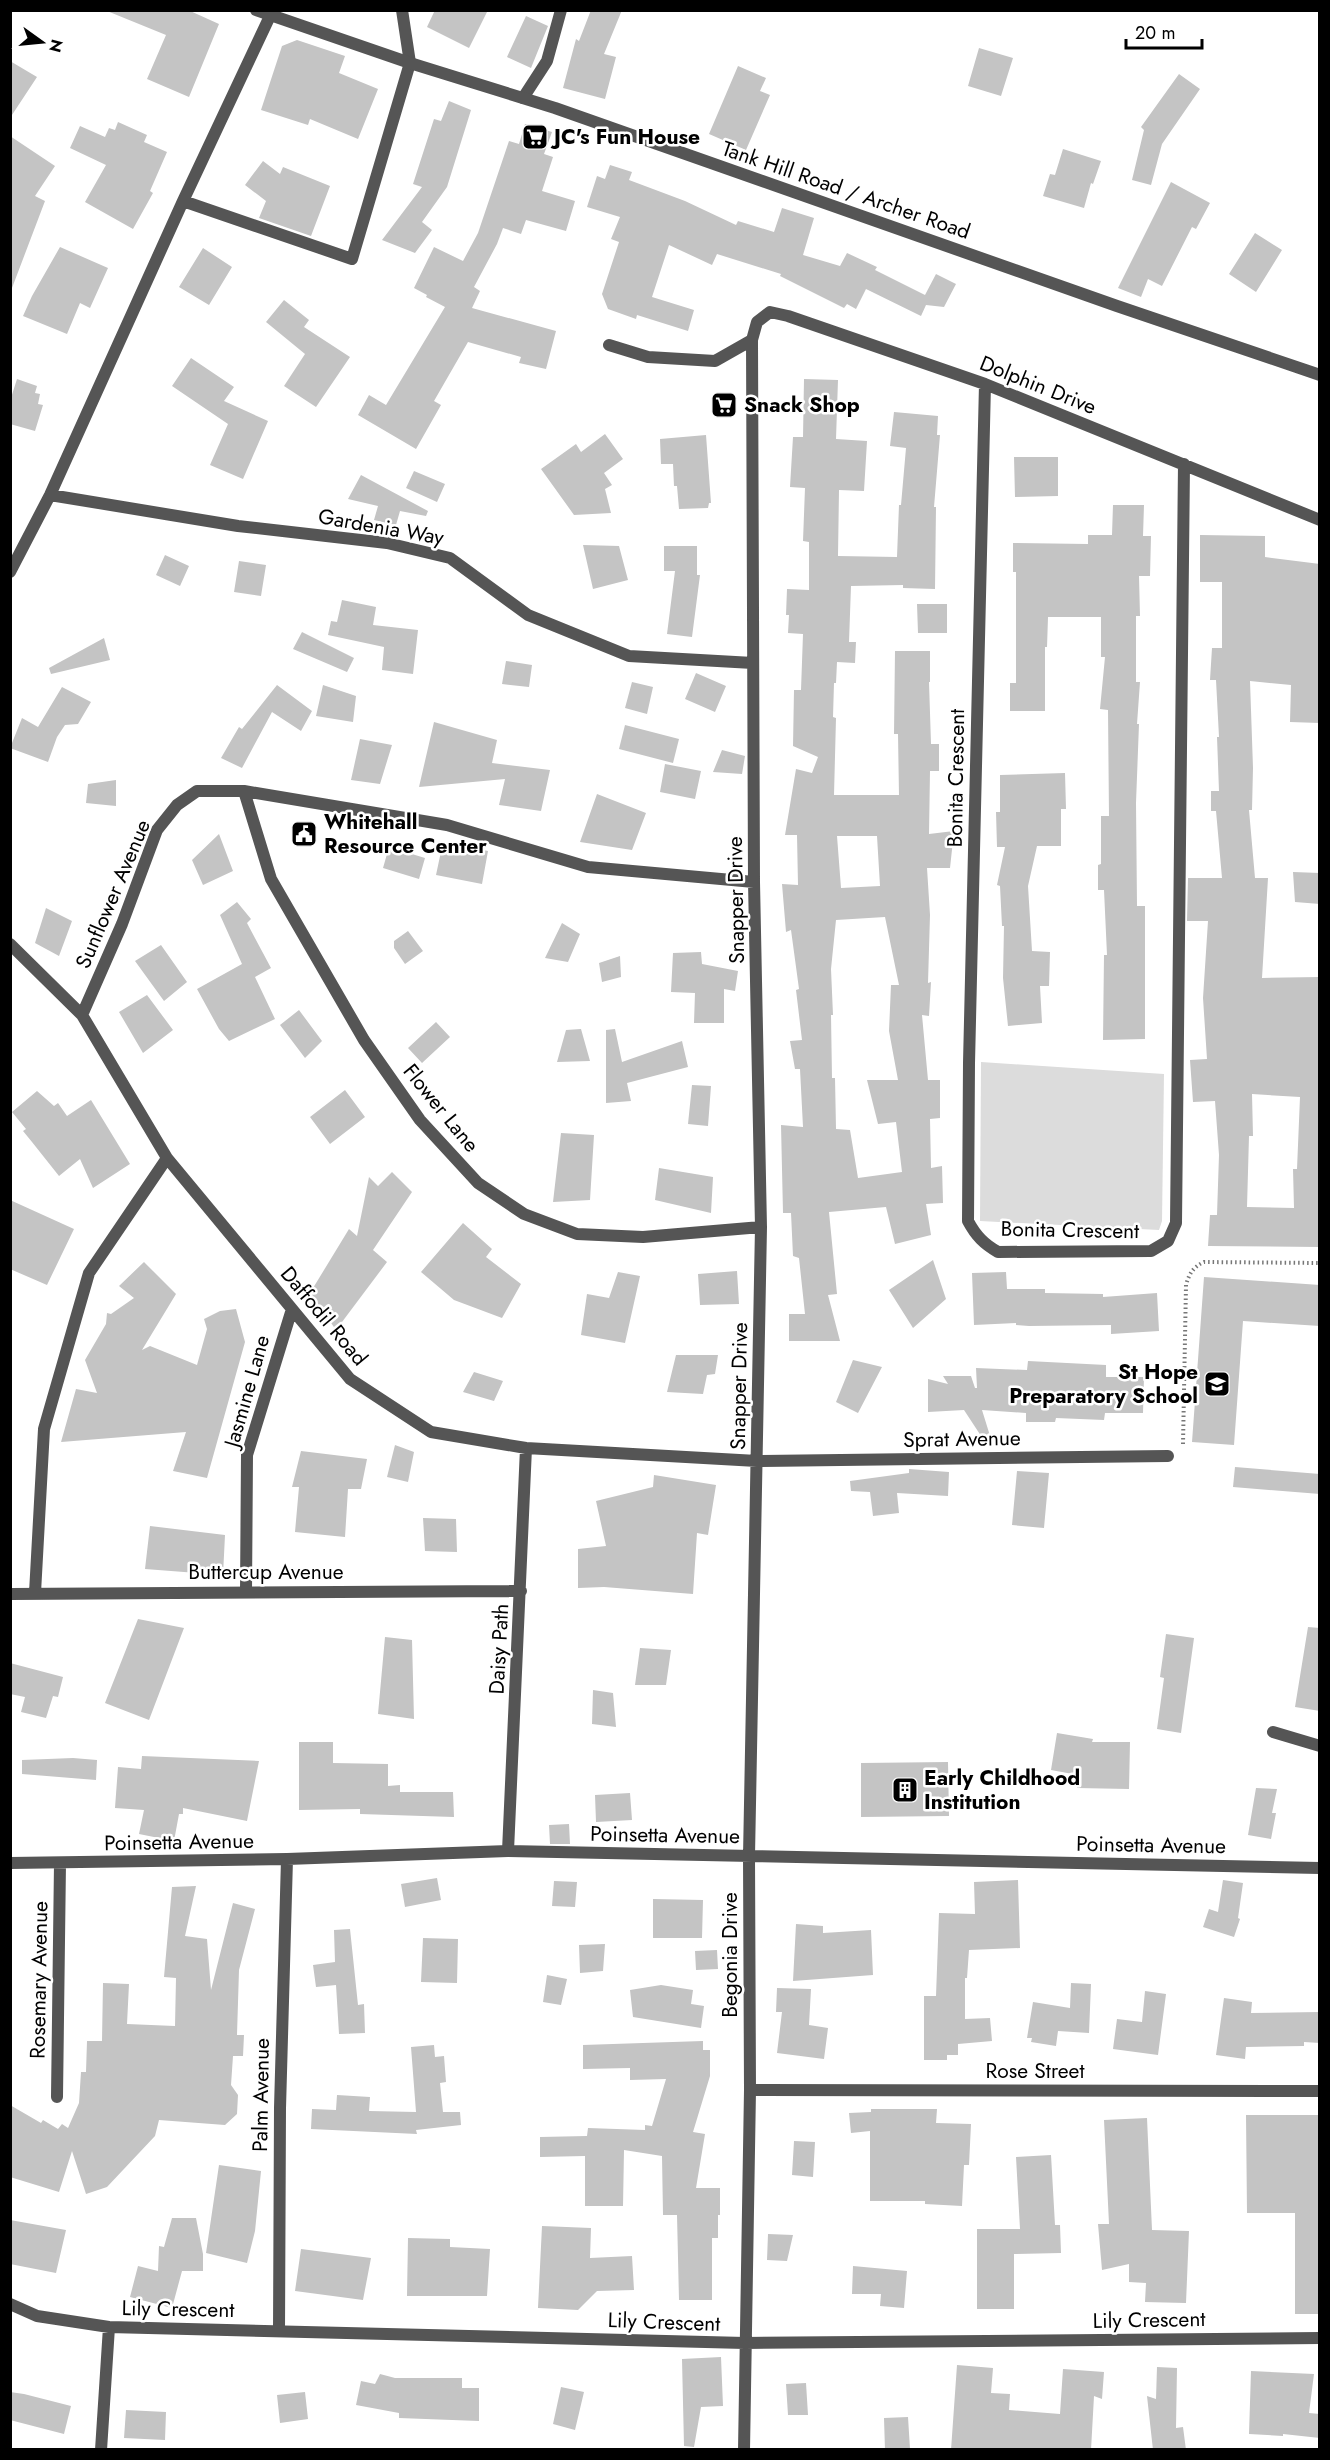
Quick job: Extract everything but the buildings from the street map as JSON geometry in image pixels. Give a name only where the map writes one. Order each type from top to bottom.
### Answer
[{"type":"street","name":"Tank Hill Road / Archer Road","points":[[256,10],[410,63],[523,98],[1320,375]]},
{"type":"street","points":[[183,201],[352,260],[410,63],[402,10]]},
{"type":"street","points":[[523,98],[547,61],[561,10]]},
{"type":"street","points":[[10,572],[50,495],[183,201],[270,16]]},
{"type":"street","name":"Dolphin Drive","points":[[752,340],[757,322],[770,312],[788,316],[985,384],[1320,520]]},
{"type":"street","points":[[609,345],[648,357],[715,361],[752,340]]},
{"type":"street","name":"Snapper Drive","points":[[752,340],[754,882],[761,1227],[757,1461]]},
{"type":"street","name":"Bonita Crescent","points":[[985,384],[969,1063],[968,1221],[975,1234],[985,1245],[999,1252],[1151,1251],[1168,1241],[1176,1222],[1184,464]]},
{"type":"street","name":"Gardenia Way","points":[[50,495],[238,526],[387,543],[450,558],[528,615],[629,656],[753,663]]},
{"type":"street","name":"Sunflower Avenue","points":[[82,1016],[122,924],[157,830],[177,805],[197,790],[244,791],[447,825],[588,867],[754,882]]},
{"type":"street","name":"Flower Lane","points":[[244,791],[271,879],[364,1040],[420,1120],[478,1183],[524,1214],[577,1234],[643,1237],[761,1227]]},
{"type":"street","name":"Daffodil Road","points":[[10,944],[82,1016],[167,1158],[350,1379],[431,1432],[526,1448],[757,1461]]},
{"type":"street","points":[[35,1593],[44,1429],[89,1273],[167,1158]]},
{"type":"street","name":"Jasmine Lane","points":[[246,1592],[247,1455],[292,1309]]},
{"type":"street","name":"Daisy Path","points":[[508,1851],[526,1448]]},
{"type":"street","name":"Sprat Avenue","points":[[757,1461],[1168,1456]]},
{"type":"street","name":"Begonia Drive","points":[[744,2450],[750,2090],[749,1856],[757,1461]]},
{"type":"street","name":"Buttercup Avenue","points":[[10,1594],[521,1590]]},
{"type":"street","points":[[1273,1732],[1320,1746]]},
{"type":"street","name":"Poinsetta Avenue","points":[[10,1863],[287,1859],[508,1851],[1320,1868]]},
{"type":"street","name":"Palm Avenue","points":[[279,2331],[280,2108],[287,1859]]},
{"type":"street","name":"Rosemary Avenue","points":[[57,2097],[60,1863]]},
{"type":"street","name":"Rose Street","points":[[750,2090],[1320,2091]]},
{"type":"street","name":"Lily Crescent","points":[[10,2304],[38,2316],[109,2327],[745,2343],[1320,2338]]},
{"type":"street","points":[[100,2450],[109,2327]]},
{"type":"path","points":[[1168,1456],[1180,1453],[1183,1445],[1185,1285],[1196,1266],[1204,1262],[1320,1263]]},
{"type":"shaded area","points":[[981,1062],[1164,1074],[1162,1221],[1159,1230],[980,1221]]},
{"type":"place","name":"JC's Fun House","points":[[535,137]]},
{"type":"place","name":"Snack Shop","points":[[724,405]]},
{"type":"place","name":"Whitehall Resource Center","points":[[304,834]]},
{"type":"place","name":"St Hope Preparatory School","points":[[1217,1384]]},
{"type":"place","name":"Early Childhood Institution","points":[[905,1790]]}]
